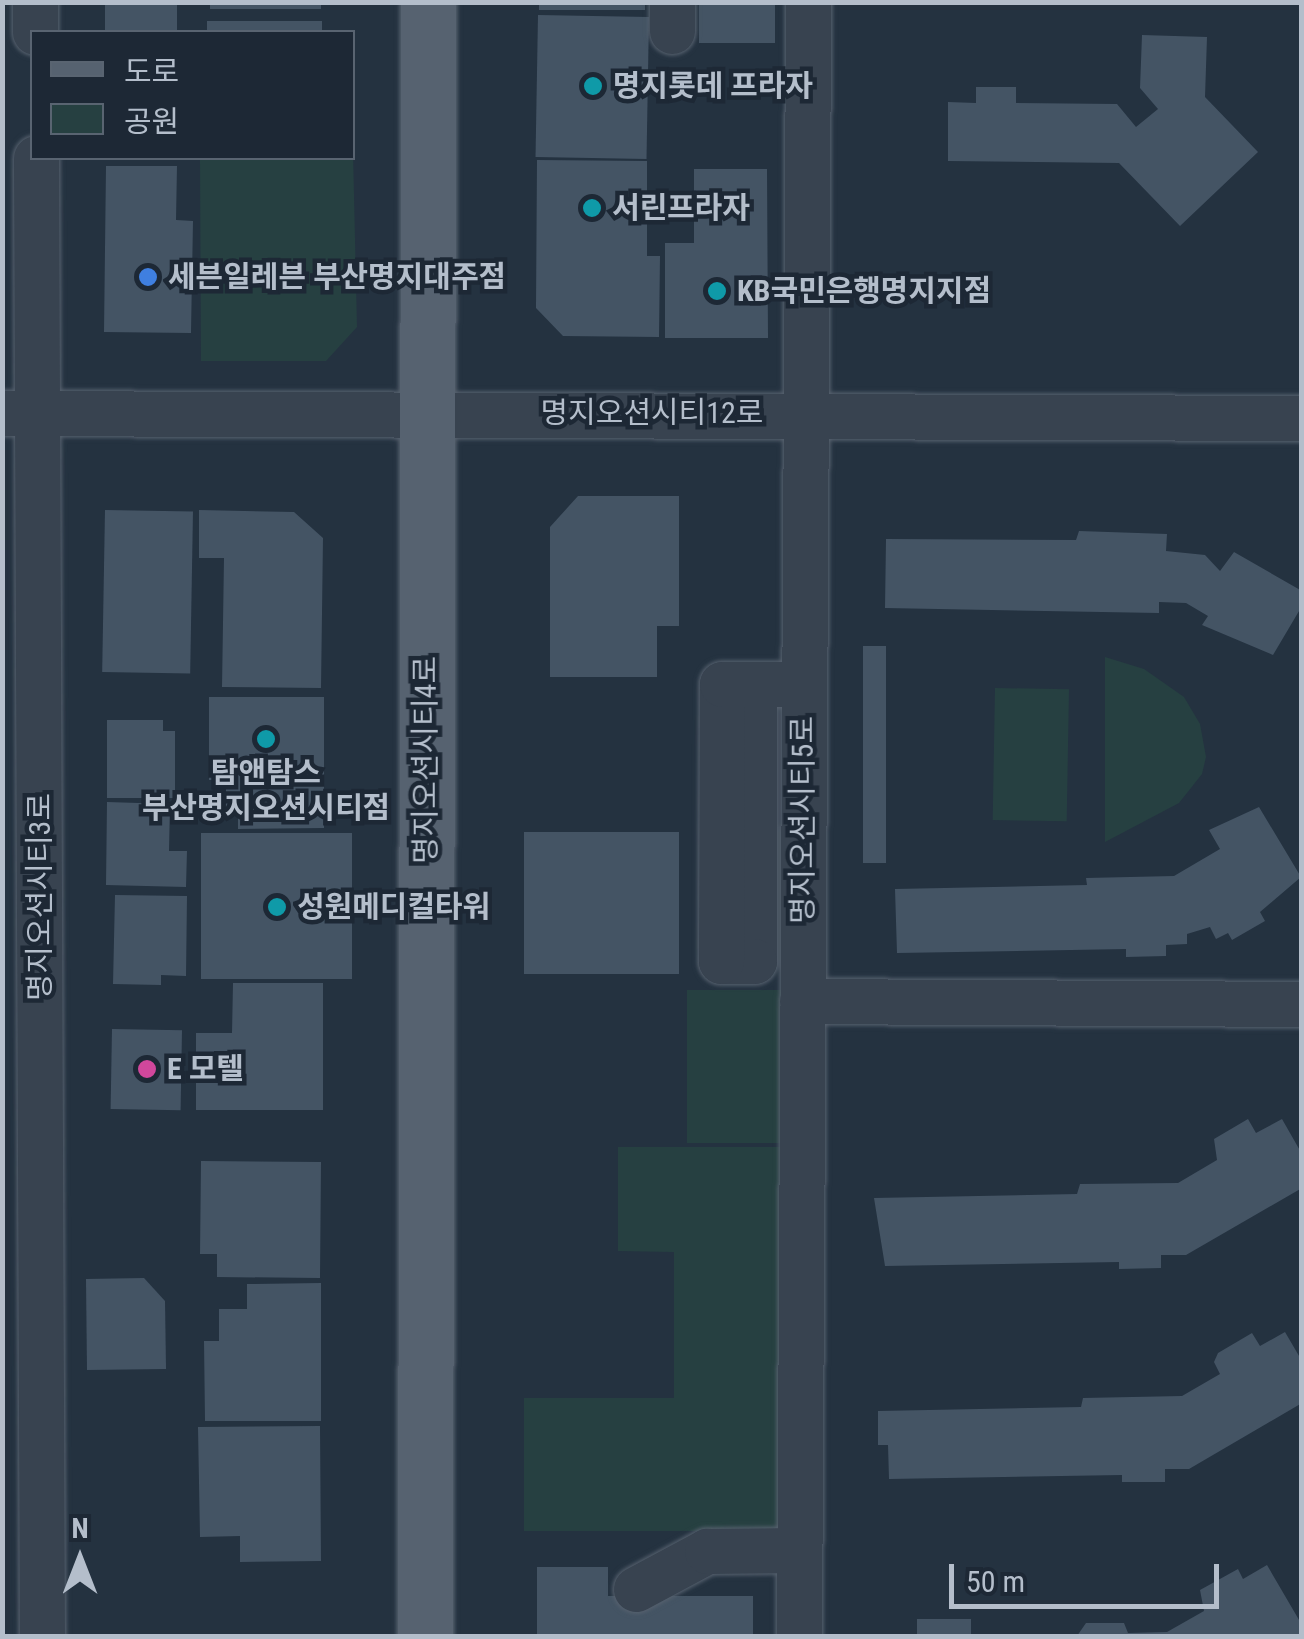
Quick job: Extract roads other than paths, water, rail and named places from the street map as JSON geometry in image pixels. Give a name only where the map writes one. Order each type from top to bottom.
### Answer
[{"type":"main road","name":"명지오션시티4로","points":[[425,1636],[428,2]]},
{"type":"street","points":[[35,2],[35,30]]},
{"type":"street","name":"명지오션시티5로","points":[[799,1636],[808,2]]},
{"type":"street","name":"명지오션시티3로","points":[[36,160],[21,413],[42,1636]]},
{"type":"street","name":"명지오션시티12로","points":[[21,413],[1302,418]]},
{"type":"street","points":[[754,684],[754,961],[721,961],[722,684],[754,684],[804,684]]},
{"type":"street","points":[[802,1001],[1302,1004]]},
{"type":"street","points":[[636,1588],[707,1551],[799,1550]]},
{"type":"place","name":"명지롯데 프라자","points":[[593,86]]},
{"type":"place","name":"서린프라자","points":[[592,208]]},
{"type":"place","name":"세븐일레븐 부산명지대주점","points":[[148,277]]},
{"type":"place","name":"KB국민은행명지지점","points":[[717,291]]},
{"type":"place","name":"탐앤탐스 부산명지오션시티점","points":[[266,739]]},
{"type":"place","name":"성원메디컬타워","points":[[277,907]]},
{"type":"place","name":"E 모텔","points":[[147,1069]]}]
